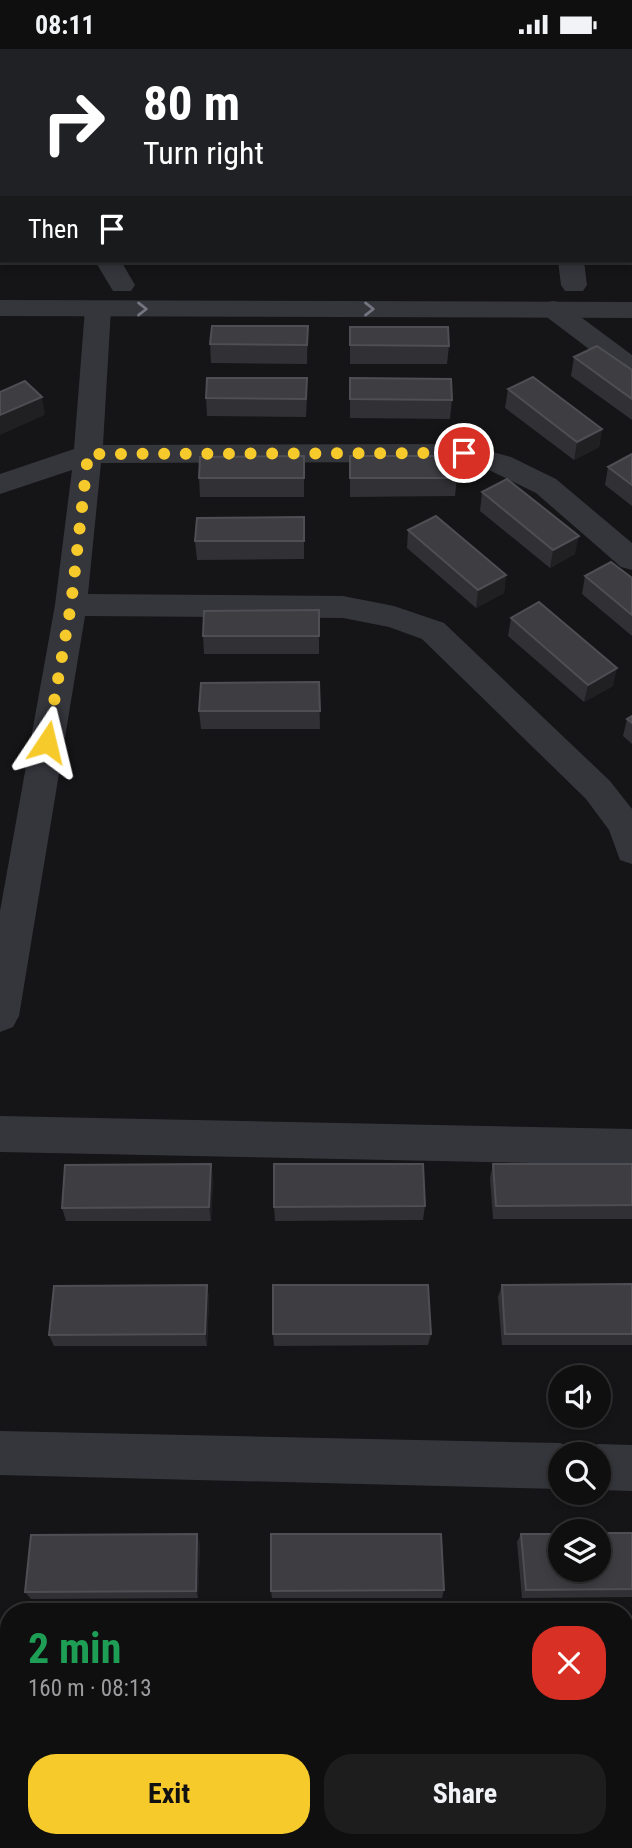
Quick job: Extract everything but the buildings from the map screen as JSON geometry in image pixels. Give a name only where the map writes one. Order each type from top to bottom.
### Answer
[{"type":"street","points":[[109,263],[122,285]]},
{"type":"street","points":[[0,286],[572,273],[632,285]]},
{"type":"street","points":[[0,308],[632,310]]},
{"type":"street","points":[[0,1016],[71,605],[88,454],[98,309]]},
{"type":"street","points":[[553,309],[632,368]]},
{"type":"street","points":[[0,484],[88,454],[464,453],[501,464],[546,486],[632,560]]},
{"type":"street","points":[[71,605],[343,607],[394,617],[433,631],[598,790],[625,825],[632,850]]},
{"type":"street","points":[[0,1134],[632,1147]]},
{"type":"street","points":[[0,1453],[548,1466]]},
{"type":"street","points":[[611,1467],[632,1468]]},
{"type":"route","points":[[47,742],[71,605],[88,454],[464,453]]}]
